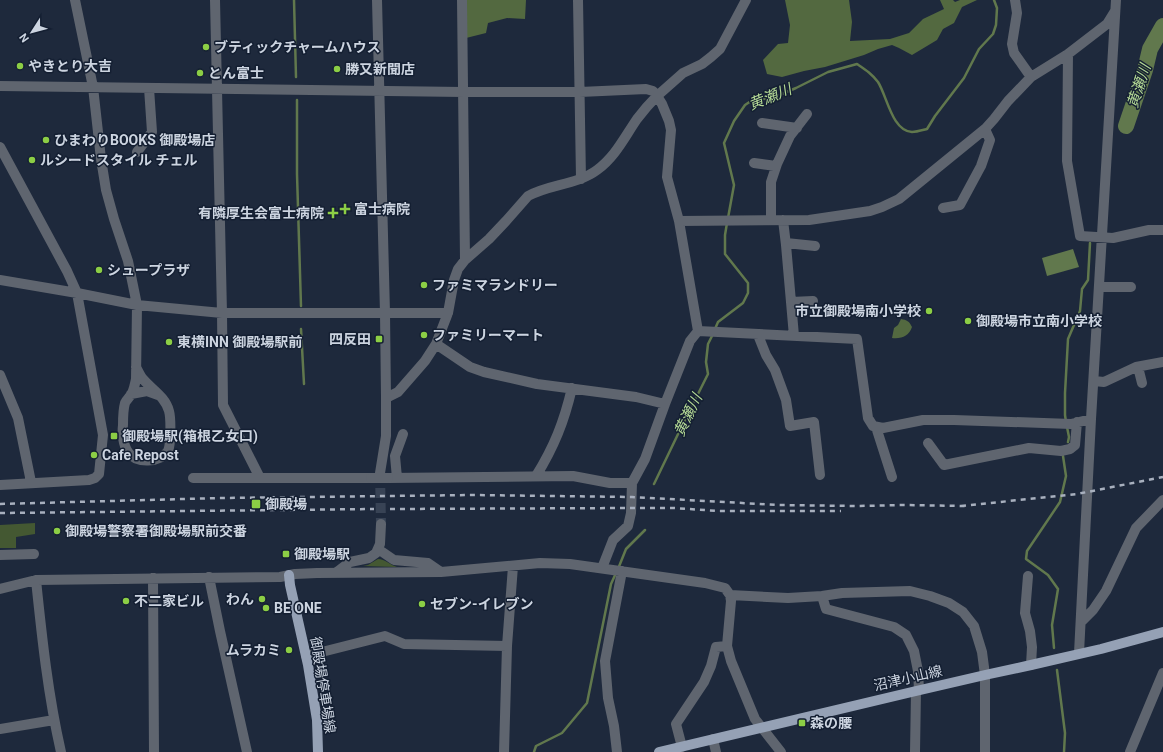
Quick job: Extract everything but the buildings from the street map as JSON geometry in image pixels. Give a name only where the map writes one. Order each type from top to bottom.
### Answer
[{"type":"main road","name":"御殿場停車場線","points":[[289,575],[306,656],[317,720],[318,752]]},
{"type":"main road","name":"沼津小山線","points":[[659,752],[917,690],[1101,649],[1163,632]]},
{"type":"street","points":[[75,0],[94,87],[101,159],[106,190],[128,261],[137,305],[135,386],[132,394]]},
{"type":"street","points":[[215,0],[218,89],[223,404],[260,478]]},
{"type":"street","points":[[377,0],[385,312],[386,436],[384,446],[389,476]]},
{"type":"street","points":[[462,0],[465,260]]},
{"type":"street","points":[[578,0],[581,179]]},
{"type":"street","points":[[1015,0],[1017,13],[1012,44],[1014,52],[1031,77]]},
{"type":"street","points":[[679,221],[809,220],[870,211],[899,199],[985,128],[1031,77],[1068,54],[1107,24],[1116,5],[1122,0]]},
{"type":"street","points":[[386,398],[398,392],[425,361],[436,344],[448,313],[454,280],[458,269],[465,260],[489,239],[528,196],[536,191],[581,179],[596,171],[613,156],[638,118],[657,96],[683,73],[702,64],[720,49],[742,3]]},
{"type":"street","points":[[1080,653],[1091,419],[1116,5]]},
{"type":"street","points":[[1068,54],[1067,161],[1080,236],[1113,238],[1149,230],[1163,230]]},
{"type":"street","points":[[0,86],[463,92],[580,92],[646,89],[653,91],[664,110],[671,130],[667,177],[679,221],[702,331]]},
{"type":"street","points":[[137,152],[152,132],[149,88]]},
{"type":"street","points":[[771,220],[771,182],[776,166],[790,136],[807,114]]},
{"type":"street","points":[[762,123],[797,128]]},
{"type":"street","points":[[943,208],[960,205],[981,166],[990,140],[985,128]]},
{"type":"street","points":[[0,147],[78,293],[103,435],[99,474],[95,478],[89,480],[31,482],[0,485]]},
{"type":"street","points":[[754,163],[776,166]]},
{"type":"street","points":[[783,220],[794,336]]},
{"type":"street","points":[[786,243],[815,246]]},
{"type":"street","points":[[0,280],[78,293],[137,305],[222,313],[448,313]]},
{"type":"street","points":[[1100,287],[1131,287]]},
{"type":"street","points":[[791,302],[814,301]]},
{"type":"street","points":[[606,568],[613,540],[628,526],[631,513],[632,484],[645,459],[690,341],[702,331],[857,339],[868,418],[873,426],[876,427],[883,428],[923,420],[1074,423],[1091,419]]},
{"type":"street","points":[[758,334],[766,355],[775,370],[786,400],[790,426],[814,422],[820,475]]},
{"type":"street","points":[[436,344],[470,367],[484,372],[537,384],[636,397],[665,404]]},
{"type":"street","points":[[1094,381],[1104,382],[1138,367],[1163,362]]},
{"type":"street","points":[[136,367],[141,376],[160,396],[166,404],[169,412],[170,444],[168,451],[161,457],[153,460],[138,460],[132,457],[125,446],[123,426],[124,405],[127,398],[132,394],[147,391],[160,396]]},
{"type":"street","points":[[1138,367],[1142,384]]},
{"type":"street","points":[[0,375],[18,418],[31,482]]},
{"type":"street","points":[[536,476],[547,460],[560,432],[572,388]]},
{"type":"street","points":[[928,443],[944,465],[1029,448],[1061,451],[1070,449],[1075,445],[1074,423]]},
{"type":"street","points":[[876,427],[892,477]]},
{"type":"street","points":[[389,476],[403,434]]},
{"type":"street","points":[[384,446],[398,449]]},
{"type":"street","points":[[193,478],[574,476],[610,483],[632,484]]},
{"type":"street","points":[[1082,621],[1093,610],[1106,591],[1136,528],[1163,500]]},
{"type":"street","points":[[340,569],[350,562],[369,558],[376,553],[380,544],[381,524]]},
{"type":"street","points":[[378,549],[394,560],[428,563],[441,572]]},
{"type":"street","points":[[0,555],[34,554]]},
{"type":"street","points":[[0,589],[36,580],[280,577],[340,569],[441,572],[540,563],[570,564],[606,568],[705,583],[725,588],[730,595],[731,601],[727,646],[736,675],[755,719],[781,752]]},
{"type":"street","points":[[504,752],[507,646],[513,566]]},
{"type":"street","points":[[617,752],[614,726],[608,698],[605,661],[622,571]]},
{"type":"street","points":[[1028,576],[1025,613],[1030,631],[1032,647],[1031,665]]},
{"type":"street","points":[[209,577],[247,752]]},
{"type":"street","points":[[153,578],[154,752]]},
{"type":"street","points":[[36,580],[44,655],[54,720],[61,752]]},
{"type":"street","points":[[730,595],[783,598],[822,596],[842,593],[910,591],[949,603],[964,612],[974,626],[982,652],[985,675],[985,752]]},
{"type":"street","points":[[822,596],[826,609],[894,627],[906,635],[914,651],[918,677],[915,752]]},
{"type":"street","points":[[306,656],[385,636],[404,644],[507,646]]},
{"type":"street","points":[[682,747],[676,724],[704,682],[711,666],[716,647],[727,646]]},
{"type":"street","points":[[1130,752],[1163,673]]},
{"type":"street","points":[[0,729],[54,720]]},
{"type":"street","points":[[713,739],[716,752]]},
{"type":"shaded area","points":[[467,0],[526,0],[525,19],[507,18],[488,23],[486,33],[466,38]]},
{"type":"shaded area","points":[[785,0],[849,0],[852,22],[850,41],[890,39],[909,33],[923,19],[944,9],[940,0],[953,0],[955,2],[960,0],[977,0],[962,7],[954,23],[943,29],[937,40],[912,55],[892,45],[825,67],[782,77],[767,74],[763,60],[778,44],[788,43],[790,25]]},
{"type":"shaded area","points":[[1073,249],[1079,267],[1047,276],[1042,258]]},
{"type":"shaded area","points":[[901,319],[909,322],[912,327],[911,330],[905,336],[892,338],[894,328],[898,325]]},
{"type":"shaded area","points":[[35,523],[35,534],[16,537],[16,548],[0,548],[0,525]]},
{"type":"shaded area","points":[[378,559],[397,567],[363,566],[368,565]]},
{"type":"waterway","points":[[294,0],[296,77]]},
{"type":"waterway","name":"黄瀬川","points":[[728,218],[734,185],[724,143],[734,121],[745,105],[751,101],[775,97],[828,72],[857,64],[871,74],[878,82],[891,112],[900,126],[905,130],[912,132],[927,129],[964,78],[979,49],[993,34],[996,25],[997,8],[994,0]]},
{"type":"waterway","name":"黄瀬川","points":[[1126,126],[1145,70],[1150,49],[1163,26]]},
{"type":"waterway","points":[[297,100],[297,174],[301,306]]},
{"type":"waterway","name":"黄瀬川","points":[[715,329],[718,322],[743,303],[748,293],[748,283],[725,254],[725,235],[727,223]]},
{"type":"waterway","points":[[1066,422],[1065,393],[1068,339],[1080,311],[1082,289],[1088,280],[1090,243]]},
{"type":"waterway","points":[[301,329],[304,384]]},
{"type":"waterway","name":"黄瀬川","points":[[654,484],[708,374],[706,362],[708,344],[713,334]]},
{"type":"waterway","points":[[1067,427],[1069,437],[1068,442]]},
{"type":"waterway","points":[[1054,648],[1052,625],[1058,589],[1048,575],[1026,559],[1027,551],[1060,502],[1066,476],[1063,456]]},
{"type":"waterway","name":"黄瀬川","points":[[618,569],[626,549],[645,530]]},
{"type":"waterway","name":"黄瀬川","points":[[534,752],[536,746],[562,733],[587,703],[611,584],[616,573]]},
{"type":"waterway","points":[[1057,670],[1065,733],[1064,752]]},
{"type":"tunnel","points":[[380,473],[381,524]]},
{"type":"railway","points":[[961,506],[1077,494],[1163,477]]},
{"type":"railway","points":[[0,504],[221,498],[472,495],[632,497],[779,505],[967,506]]},
{"type":"railway","points":[[390,509],[674,508],[718,511],[841,511]]},
{"type":"railway","points":[[0,513],[374,509]]},
{"type":"place","name":"ブティックチャームハウス","points":[[206,47]]},
{"type":"place","name":"やきとり大吉","points":[[20,66]]},
{"type":"place","name":"勝又新聞店","points":[[337,69]]},
{"type":"place","name":"とん富士","points":[[200,73]]},
{"type":"place","name":"ひまわりBOOKS 御殿場店","points":[[46,140]]},
{"type":"place","name":"ルシードスタイル チェル","points":[[32,160]]},
{"type":"place","name":"富士病院","points":[[345,209]]},
{"type":"place","name":"有隣厚生会富士病院","points":[[333,213]]},
{"type":"place","name":"シュープラザ","points":[[99,270]]},
{"type":"place","name":"ファミマランドリー","points":[[424,285]]},
{"type":"place","name":"市立御殿場南小学校","points":[[929,311]]},
{"type":"place","name":"御殿場市立南小学校","points":[[968,321]]},
{"type":"place","name":"ファミリーマート","points":[[424,335]]},
{"type":"place","name":"四反田","points":[[379,339]]},
{"type":"place","name":"東横INN 御殿場駅前","points":[[169,342]]},
{"type":"place","name":"御殿場駅(箱根乙女口)","points":[[114,436]]},
{"type":"place","name":"Cafe Repost","points":[[94,455]]},
{"type":"place","name":"御殿場","points":[[256,504]]},
{"type":"place","name":"御殿場警察署御殿場駅前交番","points":[[57,531]]},
{"type":"place","name":"御殿場駅","points":[[286,554]]},
{"type":"place","name":"わん","points":[[262,599]]},
{"type":"place","name":"不二家ビル","points":[[126,601]]},
{"type":"place","name":"セブン-イレブン","points":[[422,604]]},
{"type":"place","name":"BE ONE","points":[[266,608]]},
{"type":"place","name":"ムラカミ","points":[[289,650]]},
{"type":"place","name":"森の腰","points":[[802,723]]}]
